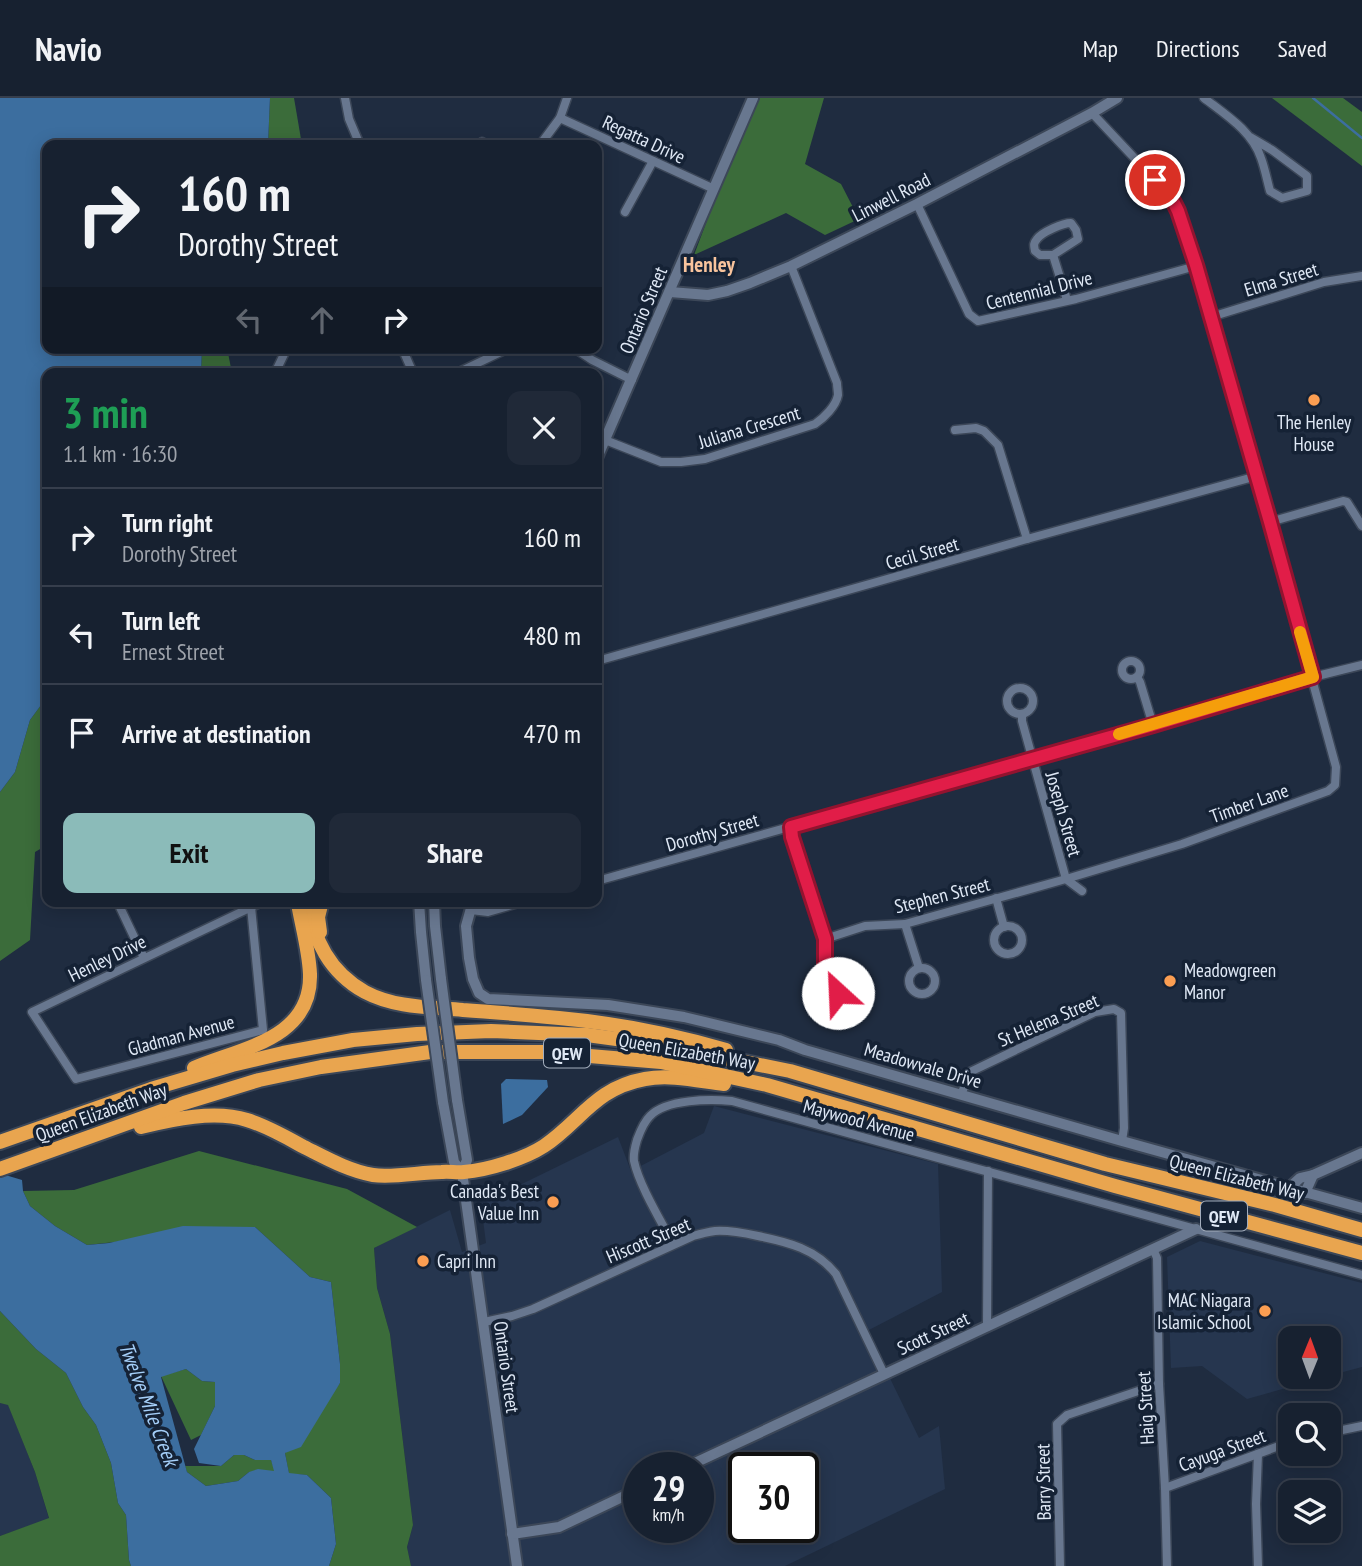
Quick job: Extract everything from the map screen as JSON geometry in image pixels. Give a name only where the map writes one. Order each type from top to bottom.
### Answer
[{"type":"highway","points":[[151,1089],[208,1062],[270,1039],[299,1016],[309,989],[310,974],[298,907]]},
{"type":"highway","points":[[308,907],[317,940],[329,959],[351,982],[392,1003],[600,1022],[702,1043],[790,1071]]},
{"type":"highway","points":[[320,907],[318,917],[320,932],[329,959]]},
{"type":"highway","name":"Queen Elizabeth Way","points":[[0,1142],[151,1089],[232,1065],[353,1040],[491,1031],[587,1035],[653,1044],[790,1071],[1105,1164],[1275,1205],[1362,1230]]},
{"type":"highway","name":"Queen Elizabeth Way","points":[[0,1169],[184,1103],[259,1080],[321,1067],[430,1052],[542,1052],[662,1062],[767,1085],[1086,1178],[1362,1253]]},
{"type":"highway","points":[[46,1153],[156,1123],[225,1116],[246,1119],[332,1161],[374,1175],[462,1172],[505,1162],[543,1146],[602,1096],[622,1085],[646,1078],[672,1078],[735,1086],[1086,1178]]},
{"type":"main road","name":"Ontario Street","points":[[602,447],[752,98]]},
{"type":"main road","name":"Linwell Road","points":[[670,292],[708,295],[718,293],[791,266],[917,204],[1117,98]]},
{"type":"main road","name":"Ontario Street","points":[[419,907],[426,980],[443,1102],[454,1162],[462,1172],[517,1566]]},
{"type":"main road","name":"Ontario Street","points":[[434,907],[441,979],[467,1160],[462,1172]]},
{"type":"main road","name":"Meadowvale Drive","points":[[471,907],[466,926],[468,958],[479,993],[488,999],[608,1005],[684,1017],[779,1041],[1362,1208]]},
{"type":"main road","points":[[1289,1188],[1300,1178],[1362,1153]]},
{"type":"main road","points":[[1305,1192],[1313,1175]]},
{"type":"main road","name":"Scott Street","points":[[714,1454],[1196,1229]]},
{"type":"main road","points":[[512,1534],[559,1527],[623,1497]]},
{"type":"street","points":[[345,98],[349,119],[358,140]]},
{"type":"street","points":[[544,140],[560,118],[567,98]]},
{"type":"street","points":[[1204,98],[1250,137],[1261,156],[1270,191],[1282,198],[1307,191],[1307,176],[1272,149],[1250,137]]},
{"type":"street","points":[[1092,113],[1171,197],[1178,211],[1196,265],[1313,677]]},
{"type":"street","name":"Regatta Drive","points":[[560,118],[714,189]]},
{"type":"street","points":[[625,212],[653,160]]},
{"type":"street","name":"Centennial Drive","points":[[917,204],[969,314],[978,321],[1196,265]]},
{"type":"street","points":[[1064,223],[1071,223],[1078,239],[1052,255],[1040,255],[1035,251],[1037,238],[1064,223]]},
{"type":"street","points":[[1052,255],[1067,300]]},
{"type":"street","name":"Juliana Crescent","points":[[605,440],[661,461],[681,462],[705,459],[815,424],[823,418],[838,395],[837,383],[791,266]]},
{"type":"street","name":"Elma Street","points":[[1211,317],[1324,282],[1362,276]]},
{"type":"street","points":[[467,368],[497,354]]},
{"type":"street","points":[[583,354],[632,380]]},
{"type":"street","points":[[955,430],[976,428],[984,431],[998,445],[1027,538]]},
{"type":"street","name":"Cecil Street","points":[[602,660],[1027,538],[1257,477]]},
{"type":"street","points":[[1270,522],[1343,501],[1347,502],[1362,526]]},
{"type":"street","name":"Dorothy Street","points":[[602,880],[1153,725],[1313,677],[1362,666]]},
{"type":"street","points":[[1137,677],[1153,725]]},
{"type":"street","name":"Timber Lane","points":[[1066,879],[1182,844],[1328,791],[1335,785],[1336,767],[1313,677]]},
{"type":"street","name":"Joseph Street","points":[[1021,714],[1066,879]]},
{"type":"street","points":[[791,827],[825,939],[825,978]]},
{"type":"street","points":[[1066,879],[1082,891]]},
{"type":"street","name":"Stephen Street","points":[[825,939],[864,926],[905,924],[1066,879]]},
{"type":"street","points":[[996,898],[1004,927]]},
{"type":"street","points":[[120,907],[144,958]]},
{"type":"street","name":"Henley Drive","points":[[73,1074],[32,1012],[251,907]]},
{"type":"street","name":"Gladman Avenue","points":[[73,1074],[76,1079],[262,1030],[251,907]]},
{"type":"street","points":[[477,907],[488,912],[505,907]]},
{"type":"street","points":[[905,924],[919,968]]},
{"type":"street","name":"St Helena Street","points":[[961,1095],[970,1072],[1095,1013],[1114,1009],[1121,1013],[1124,1128],[1122,1141]]},
{"type":"street","name":"Maywood Avenue","points":[[673,1244],[640,1180],[634,1150],[640,1130],[657,1111],[676,1104],[713,1100],[732,1101],[1362,1275]]},
{"type":"street","points":[[987,1326],[988,1171]]},
{"type":"street","name":"Hiscott Street","points":[[484,1322],[534,1309],[693,1236],[716,1231],[738,1232],[790,1243],[807,1250],[829,1266],[884,1374]]},
{"type":"street","name":"Haig Street","points":[[1153,1249],[1157,1258],[1167,1566]]},
{"type":"street","name":"Barry Street","points":[[1060,1566],[1058,1424],[1067,1415],[1159,1384]]},
{"type":"street","points":[[1341,1430],[1362,1426]]},
{"type":"street","name":"Cayuga Street","points":[[1165,1488],[1278,1446]]},
{"type":"street","points":[[1258,1454],[1258,1566]]},
{"type":"shaded area","points":[[714,1106],[938,1164],[942,1292],[867,1331],[919,1438],[939,1426],[945,1489],[785,1566],[411,1566],[407,1547],[413,1525],[390,1334],[377,1288],[374,1248],[450,1210],[462,1252],[486,1243],[481,1204],[618,1137],[631,1171],[704,1133]]},
{"type":"shaded area","name":"MAC Niagara Islamic School","points":[[1200,1241],[1362,1283],[1362,1367],[1341,1373],[1341,1326],[1278,1326],[1279,1390],[1247,1399],[1202,1366],[1171,1368],[1167,1257]]},
{"type":"shaded area","points":[[0,1403],[8,1404],[35,1472],[49,1519],[0,1536]]},
{"type":"green space","points":[[270,98],[294,98],[301,140],[268,140]]},
{"type":"green space","points":[[753,98],[824,98],[805,164],[841,184],[859,219],[825,235],[786,213],[694,255]]},
{"type":"green space","points":[[1272,98],[1343,98],[1362,112],[1362,166]]},
{"type":"green space","points":[[202,354],[228,354],[231,368],[201,368]]},
{"type":"green space","points":[[42,704],[42,848],[35,852],[30,940],[0,961],[0,792],[15,772],[30,720]]},
{"type":"green space","points":[[199,1151],[347,1189],[417,1227],[374,1248],[377,1288],[390,1334],[413,1525],[407,1547],[411,1566],[329,1566],[336,1544],[331,1498],[307,1475],[289,1474],[285,1453],[340,1383],[331,1282],[310,1277],[255,1227],[87,1245],[55,1226],[30,1206],[23,1191],[74,1190]]},
{"type":"green space","points":[[0,1311],[36,1349],[66,1373],[83,1407],[96,1425],[111,1463],[118,1503],[126,1515],[131,1566],[0,1566],[0,1536],[49,1518],[35,1472],[8,1405],[0,1403]]},
{"type":"green space","points":[[186,1369],[202,1381],[215,1382],[215,1406],[201,1435],[191,1440],[161,1376]]},
{"type":"green space","points":[[234,1455],[244,1455],[255,1460],[271,1460],[275,1471],[249,1472],[238,1481],[206,1486],[187,1472],[185,1466],[221,1466]]},
{"type":"water","points":[[0,98],[270,98],[268,140],[42,140],[42,354],[202,354],[201,368],[42,368],[42,704],[30,720],[15,772],[0,792]]},
{"type":"water","points":[[506,1079],[547,1080],[548,1087],[522,1115],[503,1124],[501,1084]]},
{"type":"water","name":"Twelve Mile Creek","points":[[0,1171],[22,1180],[23,1191],[30,1206],[55,1226],[87,1245],[109,1243],[183,1226],[255,1227],[310,1277],[331,1282],[340,1383],[301,1447],[285,1453],[289,1473],[307,1475],[331,1498],[336,1544],[329,1566],[131,1566],[126,1515],[118,1503],[111,1463],[96,1425],[83,1407],[66,1373],[36,1349],[0,1311]],"holes":[[[186,1369],[202,1381],[215,1382],[215,1406],[194,1449],[199,1463],[221,1466],[234,1455],[244,1455],[255,1460],[271,1460],[274,1471],[258,1469],[238,1481],[206,1486],[187,1472],[161,1377]]]},
{"type":"waterway","points":[[1313,98],[1362,138]]},
{"type":"slow traffic","points":[[1119,734],[1313,677],[1300,632]]},
{"type":"place","name":"The Henley House","points":[[1314,400]]},
{"type":"place","name":"Meadowgreen Manor","points":[[1170,981]]},
{"type":"place","name":"Canada's Best Value Inn","points":[[553,1202]]},
{"type":"place","name":"Capri Inn","points":[[423,1261]]},
{"type":"place","name":"MAC Niagara Islamic School","points":[[1265,1311]]},
{"type":"district","name":"Henley","points":[[709,264]]},
{"type":"route","points":[[838,993],[836,984],[825,978],[825,939],[791,827],[1313,677],[1196,265],[1178,211],[1171,197],[1155,180]]}]
